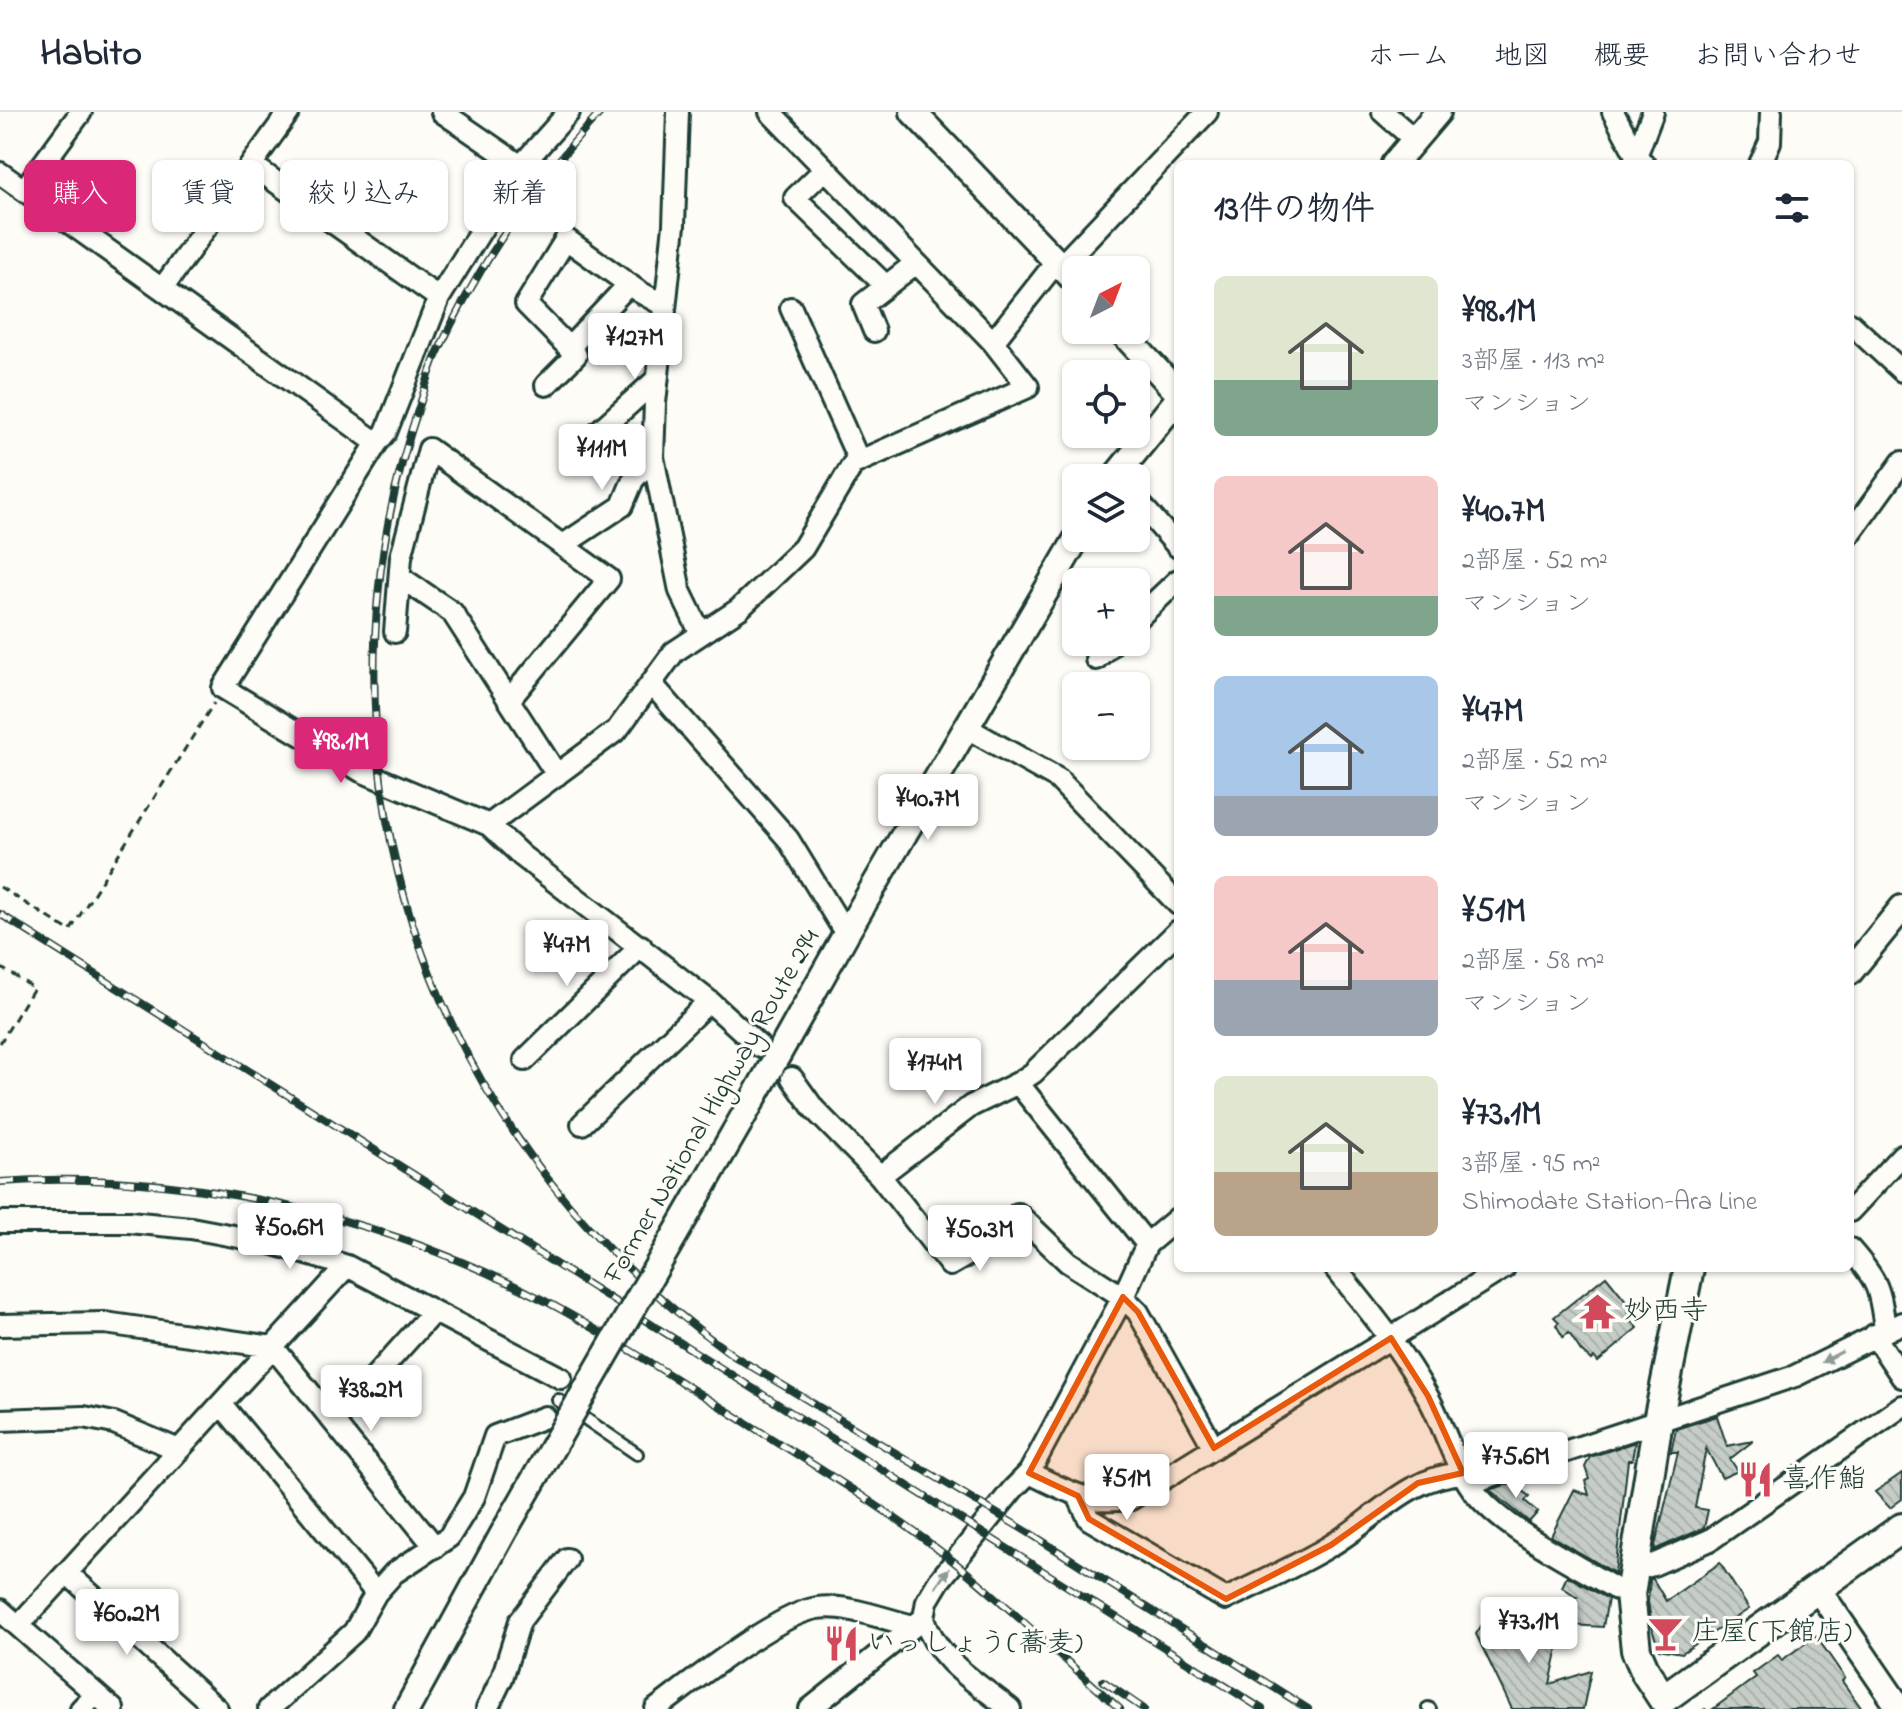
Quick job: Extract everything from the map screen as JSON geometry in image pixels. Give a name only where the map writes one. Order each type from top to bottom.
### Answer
[{"type":"main road","points":[[1688,1272],[1658,1421],[1632,1582],[1636,1650],[1663,1704],[1902,1528]]},
{"type":"street","points":[[46,160],[81,112]]},
{"type":"street","points":[[255,160],[289,112]]},
{"type":"street","points":[[442,112],[512,160]]},
{"type":"street","points":[[526,160],[569,112]]},
{"type":"street","points":[[678,112],[674,225],[657,379],[653,457],[680,591],[701,634]]},
{"type":"street","points":[[489,825],[617,730],[674,652],[739,609],[803,548],[853,464],[1028,387],[993,342],[770,112]]},
{"type":"street","points":[[913,112],[1062,267]]},
{"type":"street","points":[[1078,256],[1207,112]]},
{"type":"street","points":[[1383,112],[1415,140]]},
{"type":"street","points":[[1398,160],[1438,112]]},
{"type":"street","points":[[1613,112],[1637,160]]},
{"type":"street","points":[[1639,160],[1653,112]]},
{"type":"street","points":[[1762,160],[1770,142],[1771,112]]},
{"type":"street","points":[[825,169],[795,198],[886,286]]},
{"type":"street","points":[[0,173],[24,190]]},
{"type":"street","points":[[264,174],[439,298]]},
{"type":"street","points":[[83,232],[377,443]]},
{"type":"street","points":[[162,289],[203,232]]},
{"type":"street","points":[[480,232],[439,298],[386,432],[223,688],[361,771],[489,825],[522,856],[709,1001],[759,1046]]},
{"type":"street","points":[[546,385],[576,355],[526,304],[566,239],[665,306]]},
{"type":"street","points":[[874,331],[863,304],[916,263]]},
{"type":"street","points":[[993,342],[1062,273]]},
{"type":"street","points":[[569,348],[629,284]]},
{"type":"street","points":[[791,308],[859,461]]},
{"type":"street","points":[[1854,327],[1902,371]]},
{"type":"street","points":[[1132,344],[1174,391]]},
{"type":"street","points":[[588,441],[657,379]]},
{"type":"street","points":[[1126,464],[1174,401]]},
{"type":"street","points":[[395,632],[401,557],[429,449],[609,579],[510,699]]},
{"type":"street","points":[[563,545],[622,506],[633,480],[653,457]]},
{"type":"street","points":[[1854,528],[1902,462]]},
{"type":"street","points":[[1150,515],[1174,542]]},
{"type":"street","name":"Former National Highway Route 294","points":[[407,1709],[506,1528],[1069,552]]},
{"type":"street","points":[[400,577],[452,612],[557,775]]},
{"type":"street","points":[[1150,607],[1174,584]]},
{"type":"street","points":[[1096,659],[1099,656]]},
{"type":"street","points":[[651,683],[788,839],[846,934]]},
{"type":"street","points":[[967,728],[1058,779],[1174,900]]},
{"type":"street","points":[[1854,967],[1902,908]]},
{"type":"street","points":[[880,1176],[971,1106],[1033,1073],[1174,935]]},
{"type":"street","points":[[525,1060],[641,946]]},
{"type":"street","points":[[582,1124],[709,1001]]},
{"type":"street","points":[[792,1078],[814,1109],[880,1176],[950,1265],[983,1246],[1018,1214],[1068,1262],[1123,1297],[1138,1312],[1214,1448]]},
{"type":"street","points":[[1018,1083],[1147,1244]]},
{"type":"street","points":[[1854,1207],[1902,1155]]},
{"type":"street","points":[[810,1709],[918,1622],[939,1581],[1029,1473],[1123,1297],[1147,1244],[1174,1221]]},
{"type":"street","points":[[0,1222],[129,1222],[191,1228],[271,1243],[347,1266],[561,1378]]},
{"type":"street","points":[[1854,1254],[1873,1276],[1880,1292],[1887,1329],[1902,1377]]},
{"type":"street","points":[[19,1625],[347,1266]]},
{"type":"street","points":[[1338,1272],[1391,1338],[1428,1396],[1466,1478],[1485,1502],[1514,1526],[1614,1588],[1632,1582],[1653,1565],[1710,1540],[1902,1406]]},
{"type":"street","points":[[1029,1473],[1089,1501],[1131,1499],[1498,1272]]},
{"type":"street","points":[[334,1422],[433,1312]]},
{"type":"street","points":[[0,1325],[105,1323],[273,1347],[435,1547]]},
{"type":"street","points":[[1078,1496],[1089,1519],[1226,1599],[1331,1545],[1418,1483],[1448,1474],[1466,1478],[1658,1421],[1795,1376],[1887,1329]]},
{"type":"street","points":[[222,1405],[376,1593]]},
{"type":"street","points":[[0,1420],[84,1417],[114,1423],[179,1450]]},
{"type":"street","points":[[269,1709],[354,1632],[376,1593],[394,1573],[449,1537],[474,1497],[495,1436],[545,1417]]},
{"type":"street","points":[[487,1709],[502,1678],[520,1621],[567,1559]]},
{"type":"street","points":[[67,1573],[217,1709]]},
{"type":"street","points":[[1818,1589],[1899,1702]]},
{"type":"street","points":[[656,1709],[768,1630],[815,1608],[918,1622],[947,1661],[1010,1709]]},
{"type":"street","points":[[0,1610],[113,1709]]},
{"type":"street","points":[[81,1709],[96,1694]]},
{"type":"lane","points":[[545,1417],[558,1400],[561,1378]]},
{"type":"lane","points":[[558,1400],[637,1454]]},
{"type":"path","points":[[0,887],[70,931],[223,688]]},
{"type":"path","points":[[0,967],[34,988],[0,1043]]},
{"type":"highlighted area","points":[[1123,1297],[1138,1312],[1214,1448],[1391,1338],[1428,1396],[1463,1473],[1418,1483],[1331,1545],[1226,1599],[1089,1519],[1078,1496],[1029,1473]]},
{"type":"building","points":[[1606,1276],[1632,1308],[1628,1311],[1638,1328],[1598,1362],[1581,1351],[1569,1333],[1563,1337],[1556,1325],[1559,1322],[1554,1317]]},
{"type":"building","points":[[1717,1416],[1727,1446],[1753,1441],[1730,1459],[1738,1471],[1722,1478],[1706,1448],[1695,1508],[1708,1510],[1704,1528],[1654,1550],[1678,1452],[1671,1452],[1676,1429]]},
{"type":"building","points":[[1635,1442],[1632,1460],[1628,1460],[1615,1573],[1551,1536],[1574,1490],[1589,1495],[1585,1467],[1590,1457]]},
{"type":"building","points":[[1902,1473],[1902,1499],[1890,1508],[1875,1492]]},
{"type":"building","points":[[1511,1483],[1529,1496],[1525,1501],[1538,1512],[1529,1522],[1490,1490]]},
{"type":"building","points":[[1720,1563],[1749,1609],[1682,1653],[1659,1649],[1648,1602],[1650,1579],[1653,1579],[1666,1601]]},
{"type":"building","points":[[1567,1576],[1608,1599],[1603,1627],[1571,1625],[1561,1603],[1577,1597],[1562,1587]]},
{"type":"building","points":[[1494,1606],[1503,1624],[1524,1615],[1533,1634],[1563,1624],[1550,1684],[1591,1671],[1583,1709],[1512,1709],[1476,1634]]},
{"type":"building","points":[[1816,1636],[1862,1709],[1713,1709],[1756,1677],[1753,1673],[1778,1655],[1782,1660]]},
{"type":"railway","points":[[601,112],[530,197],[489,257],[453,321],[432,366],[413,425],[399,473],[384,546],[378,596],[375,709],[387,819],[413,924],[452,1024],[505,1118],[569,1205],[646,1285],[734,1356],[1031,1534],[1308,1709]]},
{"type":"railway","points":[[0,914],[1262,1709]]},
{"type":"railway","points":[[0,1182],[71,1180],[141,1183],[283,1205],[352,1223],[486,1272],[618,1342],[899,1521],[975,1579],[1120,1709]]},
{"type":"railway","points":[[1103,1681],[1144,1709]]},
{"type":"place","name":"妙西寺","points":[[1598,1312]]},
{"type":"place","name":"喜作鮨","points":[[1756,1480]]},
{"type":"place","name":"庄屋(下館店)","points":[[1666,1633]]},
{"type":"place","name":"いっしょう(蕎麦)","points":[[841,1644]]}]
